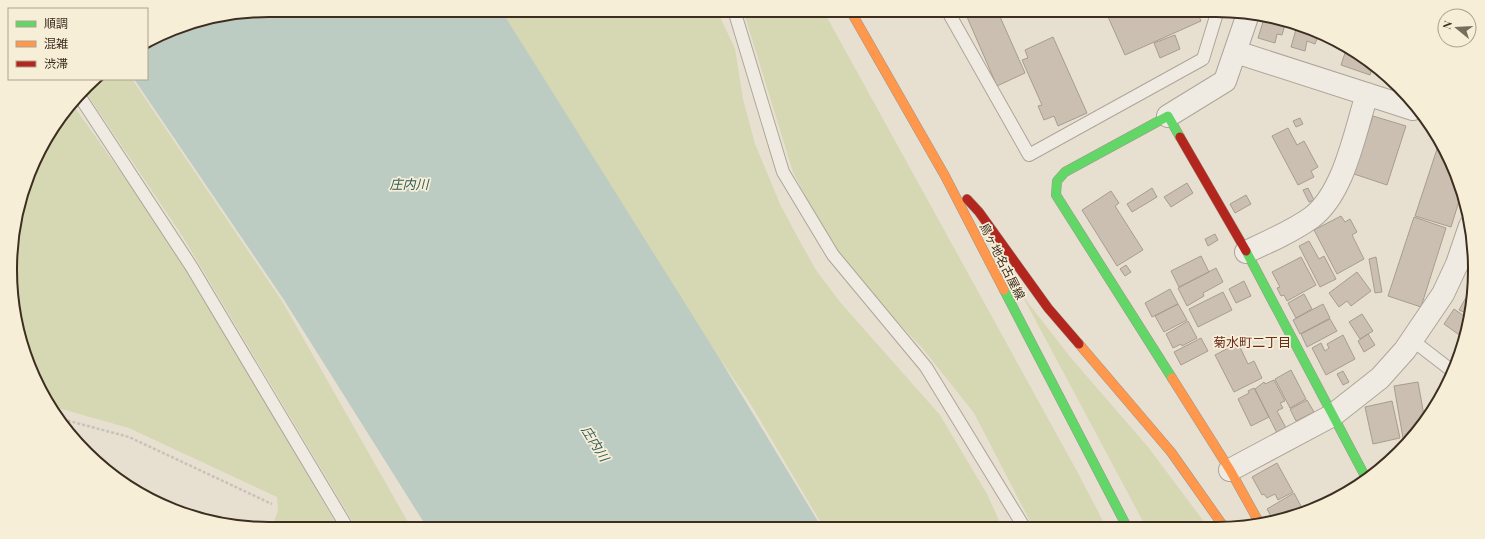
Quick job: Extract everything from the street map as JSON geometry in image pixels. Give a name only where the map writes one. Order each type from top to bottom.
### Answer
[{"type":"main road","name":"鳥ヶ地名古屋線","points":[[854,17],[945,176],[1123,522]]},
{"type":"main road","points":[[1257,518],[1230,470],[1056,195],[1057,181],[1065,172],[1168,116],[1246,252],[1364,474]]},
{"type":"main road","points":[[945,176],[979,212],[1048,308],[1171,452],[1220,522]]},
{"type":"street","points":[[1168,116],[1225,81],[1246,19]]},
{"type":"street","points":[[1236,52],[1409,108]]},
{"type":"street","points":[[1246,252],[1292,230],[1312,217],[1326,204],[1339,184],[1367,94]]},
{"type":"street","points":[[1230,470],[1333,415],[1380,378],[1412,340],[1443,294],[1466,237]]},
{"type":"lane","points":[[736,17],[783,172],[833,255],[926,367],[1021,522]]},
{"type":"lane","points":[[951,17],[1029,155],[1203,60],[1216,17]]},
{"type":"lane","points":[[82,100],[191,266],[344,522]]},
{"type":"lane","points":[[1412,340],[1448,368]]},
{"type":"path","points":[[67,420],[129,437],[272,504]]},
{"type":"green space","points":[[500,17],[720,17],[735,49],[743,99],[755,144],[780,204],[798,238],[816,270],[840,302],[940,415],[987,494],[1000,522],[820,522],[750,403],[582,153]]},
{"type":"green space","points":[[745,17],[827,17],[1078,473],[1103,522],[1030,522],[974,413],[923,349],[858,280],[818,222],[793,172]]},
{"type":"green space","points":[[103,80],[133,80],[282,301],[408,522],[353,522],[183,237],[88,95]]},
{"type":"green space","points":[[75,108],[181,257],[335,522],[274,522],[278,511],[277,497],[129,428],[59,408],[43,381],[30,351],[19,302],[17,270],[19,237],[30,188],[51,143]]},
{"type":"green space","points":[[1022,295],[1071,358],[1148,447],[1204,522],[1143,522]]},
{"type":"water","name":"庄内川","points":[[270,17],[505,17],[720,359],[818,522],[424,522],[284,300],[135,80],[148,80],[148,48],[188,30],[237,19]]},
{"type":"building","points":[[967,17],[1000,17],[1025,73],[997,86]]},
{"type":"building","points":[[1108,17],[1199,17],[1201,21],[1125,55]]},
{"type":"building","points":[[1262,21],[1284,27],[1282,35],[1277,34],[1275,43],[1258,38]]},
{"type":"building","points":[[1296,30],[1317,38],[1315,44],[1307,41],[1305,51],[1291,47]]},
{"type":"building","points":[[1175,35],[1180,49],[1160,58],[1154,43]]},
{"type":"building","points":[[1053,37],[1087,113],[1058,126],[1054,116],[1044,120],[1038,106],[1042,105],[1022,60],[1028,58],[1025,50]]},
{"type":"building","points":[[1345,53],[1371,71],[1370,75],[1341,65]]},
{"type":"building","points":[[1373,116],[1406,126],[1387,185],[1354,174]]},
{"type":"building","points":[[1300,118],[1303,124],[1296,127],[1293,121]]},
{"type":"building","points":[[1288,128],[1297,145],[1304,141],[1318,167],[1311,171],[1314,177],[1298,185],[1272,136]]},
{"type":"building","points":[[1437,149],[1449,173],[1459,202],[1451,227],[1415,216]]},
{"type":"building","points":[[1187,183],[1193,193],[1171,207],[1164,197]]},
{"type":"building","points":[[1152,188],[1157,197],[1132,212],[1127,204]]},
{"type":"building","points":[[1308,188],[1314,200],[1309,202],[1303,190]]},
{"type":"building","points":[[1111,191],[1119,203],[1115,206],[1143,250],[1117,266],[1082,210]]},
{"type":"building","points":[[1246,195],[1251,204],[1235,213],[1230,204]]},
{"type":"building","points":[[1341,216],[1345,222],[1350,219],[1357,232],[1352,235],[1364,259],[1337,274],[1314,230]]},
{"type":"building","points":[[1414,217],[1446,228],[1421,307],[1388,296]]},
{"type":"building","points":[[1215,234],[1218,240],[1208,246],[1205,239]]},
{"type":"building","points":[[1309,241],[1319,259],[1324,256],[1336,279],[1320,287],[1299,246]]},
{"type":"building","points":[[1201,256],[1209,272],[1179,287],[1171,271]]},
{"type":"building","points":[[1301,257],[1316,285],[1287,301],[1284,295],[1281,296],[1277,288],[1280,287],[1272,272]]},
{"type":"building","points":[[1376,257],[1382,292],[1375,293],[1369,259]]},
{"type":"building","points":[[1126,265],[1131,272],[1125,276],[1120,269]]},
{"type":"building","points":[[1216,268],[1223,282],[1203,293],[1204,296],[1187,306],[1178,288]]},
{"type":"building","points":[[1357,272],[1371,291],[1351,306],[1347,301],[1339,307],[1329,293]]},
{"type":"building","points":[[1244,281],[1251,296],[1236,303],[1229,289]]},
{"type":"building","points":[[1170,289],[1178,304],[1152,317],[1145,303]]},
{"type":"building","points":[[1223,292],[1232,310],[1198,327],[1189,309]]},
{"type":"building","points":[[1304,294],[1312,309],[1296,318],[1288,303]]},
{"type":"building","points":[[1466,297],[1464,312],[1459,310]]},
{"type":"building","points":[[1178,304],[1187,320],[1164,332],[1155,316]]},
{"type":"building","points":[[1323,304],[1330,318],[1300,334],[1293,320]]},
{"type":"building","points":[[1454,309],[1464,316],[1459,335],[1444,324]]},
{"type":"building","points":[[1362,314],[1373,331],[1360,339],[1349,322]]},
{"type":"building","points":[[1330,319],[1337,331],[1307,347],[1301,334]]},
{"type":"building","points":[[1188,321],[1197,338],[1182,346],[1181,344],[1173,348],[1166,334]]},
{"type":"building","points":[[1368,334],[1375,345],[1364,352],[1358,341]]},
{"type":"building","points":[[1343,335],[1355,359],[1326,375],[1312,348],[1321,343],[1325,351],[1329,348],[1327,344]]},
{"type":"building","points":[[1201,338],[1208,351],[1181,365],[1174,352]]},
{"type":"building","points":[[1222,339],[1224,342],[1218,346],[1216,342]]},
{"type":"building","points":[[1238,343],[1248,364],[1254,361],[1262,378],[1234,392],[1215,355]]},
{"type":"building","points":[[1291,370],[1306,399],[1290,408],[1275,379]]},
{"type":"building","points":[[1343,371],[1349,382],[1343,385],[1337,374]]},
{"type":"building","points":[[1274,380],[1285,401],[1280,403],[1283,408],[1277,411],[1286,428],[1277,433],[1255,389],[1264,382],[1265,384]]},
{"type":"building","points":[[1418,382],[1423,412],[1403,438],[1394,386]]},
{"type":"building","points":[[1254,388],[1269,417],[1251,426],[1238,399],[1249,393],[1248,391]]},
{"type":"building","points":[[1307,400],[1314,412],[1296,421],[1290,409]]},
{"type":"building","points":[[1392,401],[1400,438],[1373,444],[1365,407]]},
{"type":"building","points":[[1277,463],[1293,492],[1278,500],[1275,494],[1267,498],[1264,494],[1262,495],[1252,477]]},
{"type":"building","points":[[1294,493],[1302,507],[1271,516],[1267,509]]},
{"type":"traffic: fast","points":[[1172,378],[1056,195],[1057,181],[1065,172],[1168,116],[1180,137]]},
{"type":"traffic: fast","points":[[1246,251],[1364,474]]},
{"type":"traffic: fast","points":[[1004,290],[1124,522]]},
{"type":"traffic: slow","points":[[854,17],[945,176],[1004,290]]},
{"type":"traffic: slow","points":[[1079,344],[1171,452],[1220,522]]},
{"type":"traffic: slow","points":[[1172,378],[1230,470],[1257,518]]},
{"type":"traffic: jam","points":[[1180,137],[1246,251]]},
{"type":"traffic: jam","points":[[967,199],[979,212],[1048,308],[1079,344]]},
{"type":"district","name":"菊水町二丁目","points":[[1252,341]]}]
